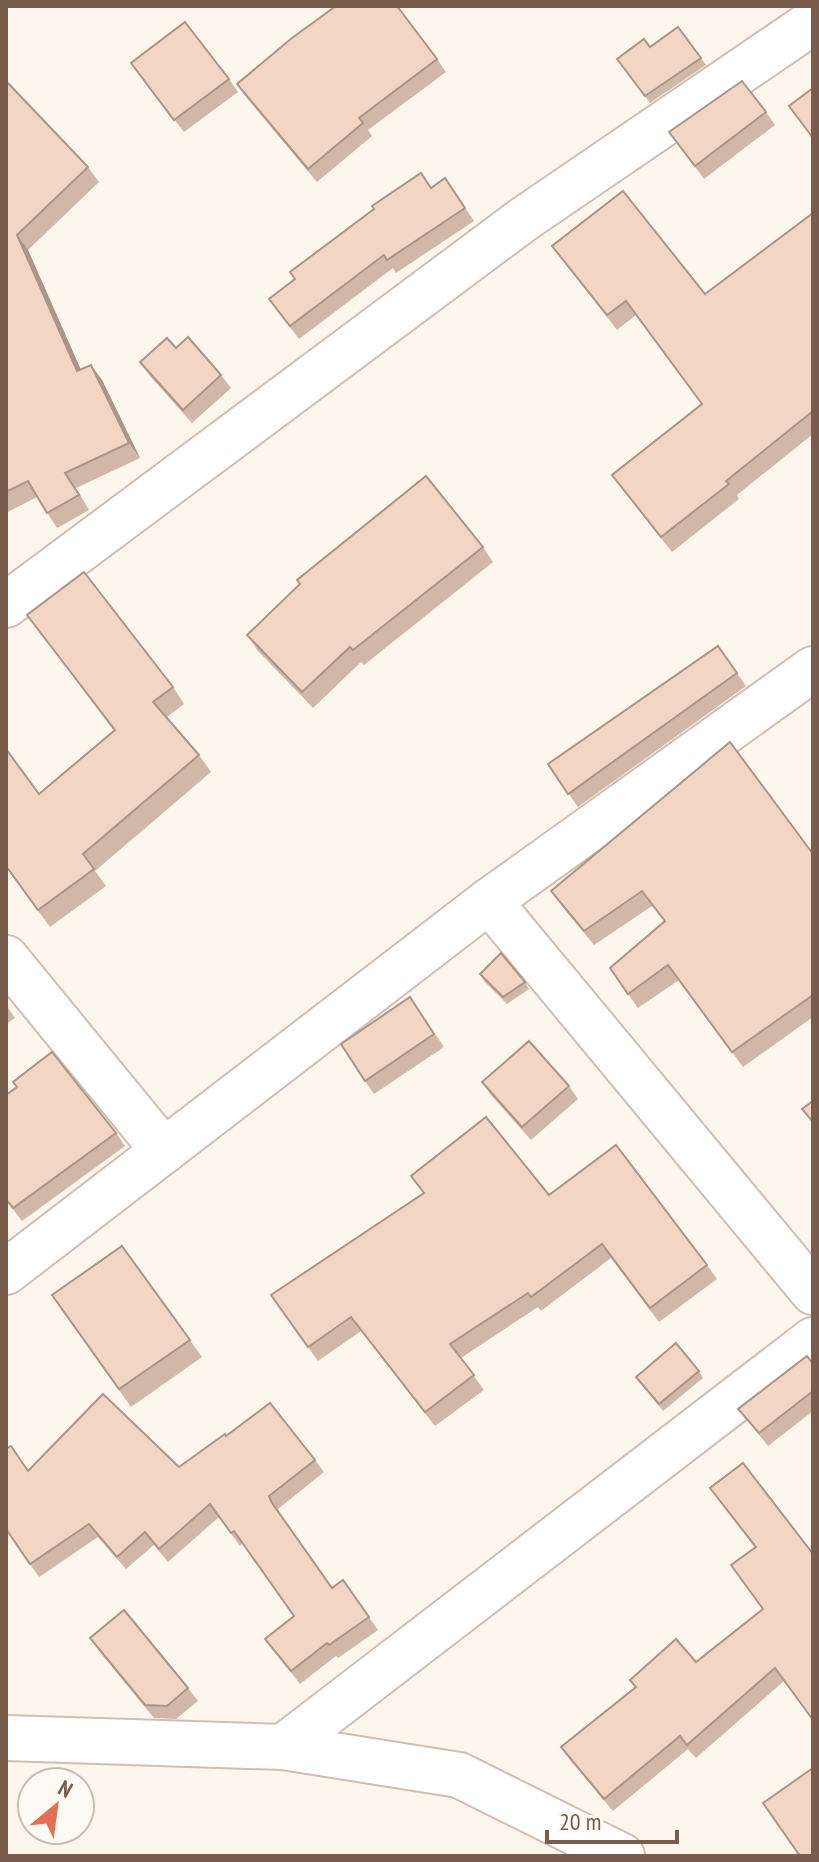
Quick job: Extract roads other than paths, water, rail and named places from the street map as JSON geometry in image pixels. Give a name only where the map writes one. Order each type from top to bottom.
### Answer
[{"type":"street","points":[[6,605],[524,219],[813,22]]},
{"type":"street","points":[[6,1272],[489,901],[813,669]]},
{"type":"street","points":[[489,901],[813,1292]]},
{"type":"street","points":[[6,958],[164,1151]]},
{"type":"street","points":[[283,1747],[813,1340]]},
{"type":"street","points":[[6,1738],[283,1747],[459,1775],[622,1856]]}]
